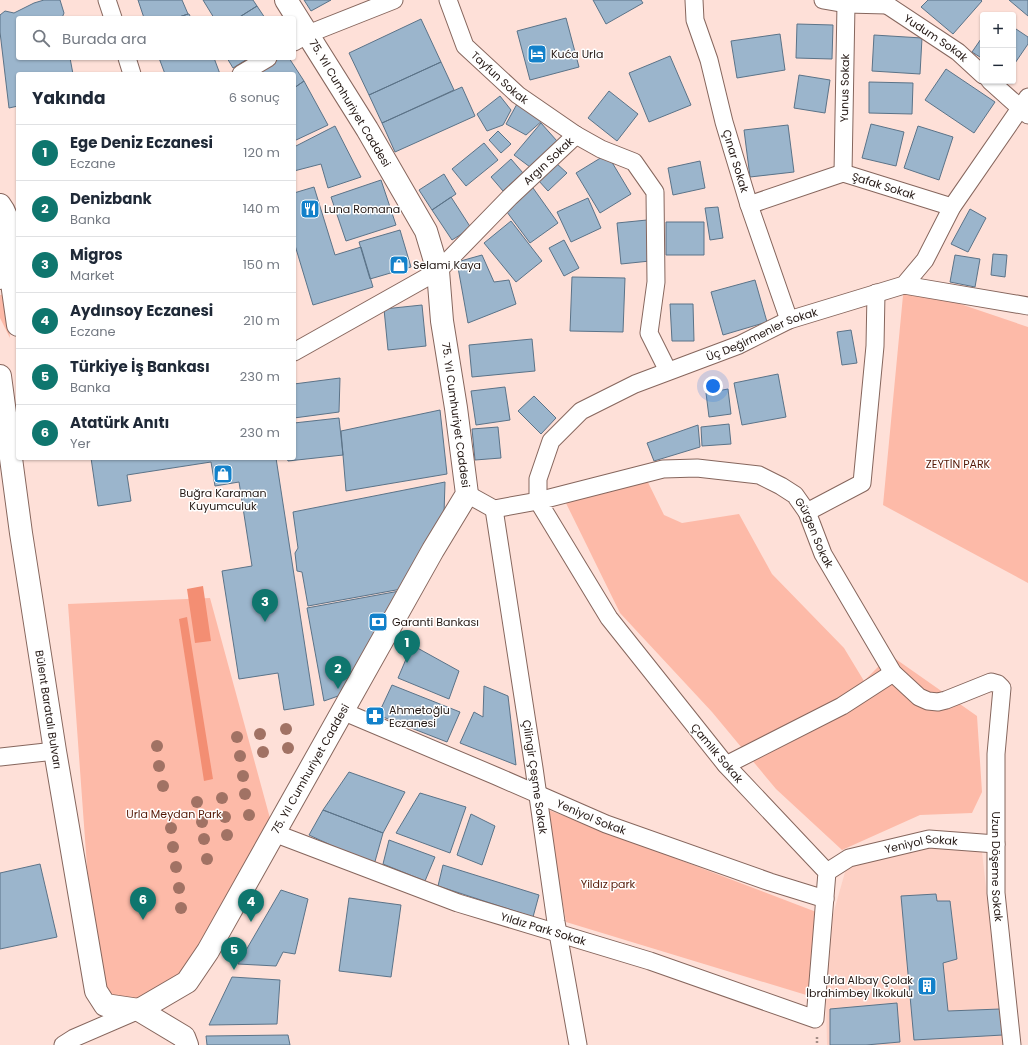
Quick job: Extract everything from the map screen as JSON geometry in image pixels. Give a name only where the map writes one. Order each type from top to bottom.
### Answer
[{"type":"street","points":[[107,0],[112,16]]},
{"type":"street","name":"75. Yıl Cumhuriyet Caddesi","points":[[286,0],[292,16]]},
{"type":"street","points":[[301,38],[394,0]]},
{"type":"street","name":"Tayfun Sokak","points":[[448,0],[465,46],[518,95],[576,135]]},
{"type":"street","name":"Çınar Sokak","points":[[694,0],[695,20],[709,60],[724,122],[749,205],[789,320]]},
{"type":"street","points":[[823,0],[846,4],[889,2]]},
{"type":"street","name":"Yudum Sokak","points":[[889,2],[958,52],[980,72]]},
{"type":"street","name":"Yunus Sokak","points":[[843,173],[846,4]]},
{"type":"street","name":"75. Yıl Cumhuriyet Caddesi","points":[[139,1010],[187,982],[208,951],[433,550],[467,494],[456,408],[442,321],[438,271],[426,231],[367,129],[301,38],[296,25]]},
{"type":"street","points":[[128,60],[131,72]]},
{"type":"street","points":[[244,72],[265,60]]},
{"type":"street","points":[[904,285],[925,260],[952,207],[1025,106],[994,84]]},
{"type":"street","name":"Argın Sokak","points":[[296,351],[438,271],[510,197],[576,135],[601,149],[634,162],[655,192],[656,282],[649,333],[668,371]]},
{"type":"street","name":"Şafak Sokak","points":[[749,205],[843,173],[952,207]]},
{"type":"street","points":[[0,205],[7,218],[11,249],[5,273],[16,317]]},
{"type":"street","points":[[904,285],[1028,306]]},
{"type":"street","name":"Üç Değirmenler Sokak","points":[[538,501],[538,479],[551,441],[581,411],[635,384],[739,345],[789,320],[904,285]]},
{"type":"street","points":[[807,512],[862,483],[875,346],[876,293]]},
{"type":"street","name":"Bülent Baratalı Bulvarı","points":[[0,376],[13,428],[21,533],[55,750],[96,991],[105,1005],[139,1010]]},
{"type":"street","name":"Gürgen Sokak","points":[[538,501],[663,470],[697,468],[759,475],[795,495],[807,512],[823,554],[893,674],[919,697],[938,702],[991,682],[998,684],[1002,688]]},
{"type":"street","points":[[467,494],[494,509],[538,501]]},
{"type":"street","name":"Çamlık Sokak","points":[[538,501],[609,618],[726,765],[827,872]]},
{"type":"street","name":"Çilingir Çeşme Sokak","points":[[494,509],[558,933],[578,1045]]},
{"type":"street","points":[[726,765],[842,706],[893,674]]},
{"type":"street","name":"Uzun Döşeme Sokak","points":[[1002,688],[996,754],[996,893],[1012,1045]]},
{"type":"street","name":"Yeniyol Sokak","points":[[342,711],[606,824],[770,882],[825,899]]},
{"type":"street","points":[[0,757],[55,750]]},
{"type":"street","name":"Yıldız Park Sokak","points":[[274,833],[458,903],[650,961],[815,1019],[825,899]]},
{"type":"street","name":"Yeniyol Sokak","points":[[827,872],[849,858],[929,839],[996,844]]},
{"type":"street","points":[[825,899],[827,872]]},
{"type":"street","points":[[63,1045],[74,1038],[139,1010],[184,1037],[187,1045]]},
{"type":"shaded area","points":[[203,586],[211,641],[195,643],[187,589]]},
{"type":"shaded area","points":[[187,617],[213,779],[204,781],[179,619]]},
{"type":"shaded area","points":[[929,839],[981,843],[1004,1045],[827,1045],[826,1001],[832,918],[849,858]]},
{"type":"green space","name":"ZEYTİN PARK","points":[[904,285],[1028,327],[1028,583],[883,505]]},
{"type":"green space","points":[[6,294],[10,338],[0,318],[0,295]]},
{"type":"green space","points":[[640,466],[664,515],[682,523],[739,514],[772,574],[844,648],[864,681],[890,655],[977,716],[982,792],[972,813],[920,815],[842,850],[776,789],[712,712],[620,613],[563,497]]},
{"type":"green space","name":"Urla Meydan Park","points":[[210,598],[274,833],[208,951],[139,1010],[96,991],[68,604]]},
{"type":"green space","name":"Yildız park","points":[[546,809],[832,918],[826,1001],[566,922]]},
{"type":"building","points":[[44,0],[60,0],[64,13],[63,16],[16,16],[16,60],[70,60],[73,72],[16,72],[16,106],[9,108],[0,32],[0,15],[5,11],[14,13],[34,3]]},
{"type":"building","points":[[138,0],[182,0],[188,14],[182,16],[143,16]]},
{"type":"building","points":[[203,0],[253,0],[257,6],[241,16],[213,16]]},
{"type":"building","points":[[304,0],[331,0],[311,11]]},
{"type":"building","points":[[593,0],[641,0],[643,3],[606,24]]},
{"type":"building","points":[[928,0],[982,1],[953,34],[921,7]]},
{"type":"building","points":[[1009,0],[1028,0],[1028,16]]},
{"type":"building","points":[[257,6],[264,16],[241,16]]},
{"type":"building","points":[[566,18],[579,67],[530,80],[517,31]]},
{"type":"building","points":[[421,19],[441,62],[369,95],[349,53]]},
{"type":"building","points":[[797,24],[833,25],[832,59],[796,58]]},
{"type":"building","points":[[1016,29],[1028,37],[1028,44],[1016,62]]},
{"type":"building","points":[[780,34],[785,70],[737,78],[731,41]]},
{"type":"building","points":[[874,35],[922,38],[920,74],[872,71]]},
{"type":"building","points":[[980,40],[980,57],[972,52]]},
{"type":"building","points":[[670,56],[691,105],[649,122],[629,73]]},
{"type":"building","points":[[160,60],[215,60],[219,72],[164,72]]},
{"type":"building","points":[[228,60],[246,60],[233,68]]},
{"type":"building","points":[[271,60],[290,60],[304,81],[296,87],[296,72],[254,72]]},
{"type":"building","points":[[441,62],[454,90],[382,123],[369,95]]},
{"type":"building","points":[[946,69],[995,102],[974,133],[925,100]]},
{"type":"building","points":[[799,75],[830,80],[825,113],[794,108]]},
{"type":"building","points":[[304,81],[328,125],[296,140],[296,87]]},
{"type":"building","points":[[869,82],[913,83],[912,114],[869,113]]},
{"type":"building","points":[[462,87],[475,116],[395,152],[382,123]]},
{"type":"building","points":[[609,91],[638,114],[617,141],[588,118]]},
{"type":"building","points":[[500,96],[511,110],[503,125],[487,131],[477,114]]},
{"type":"building","points":[[517,104],[543,120],[526,135],[506,124]]},
{"type":"building","points":[[541,123],[557,141],[530,167],[514,155]]},
{"type":"building","points":[[871,124],[904,132],[896,166],[862,158]]},
{"type":"building","points":[[788,125],[794,172],[750,177],[744,130]]},
{"type":"building","points":[[335,126],[361,177],[328,188],[321,164],[296,170],[296,146]]},
{"type":"building","points":[[918,126],[953,137],[939,180],[904,168]]},
{"type":"building","points":[[498,131],[511,144],[501,153],[489,140]]},
{"type":"building","points":[[484,143],[498,160],[466,186],[452,169]]},
{"type":"building","points":[[607,154],[631,194],[600,213],[576,173]]},
{"type":"building","points":[[511,159],[523,173],[503,191],[491,177]]},
{"type":"building","points":[[700,161],[705,188],[673,195],[668,168]]},
{"type":"building","points":[[556,163],[567,173],[548,191],[538,180]]},
{"type":"building","points":[[444,174],[456,194],[432,210],[419,190]]},
{"type":"building","points":[[381,180],[396,225],[346,241],[331,197]]},
{"type":"building","points":[[314,187],[335,255],[361,247],[373,287],[313,305],[296,249],[296,192]]},
{"type":"building","points":[[533,188],[558,223],[530,243],[504,208]]},
{"type":"building","points":[[451,197],[471,228],[452,240],[432,210]]},
{"type":"building","points":[[588,198],[601,228],[571,242],[557,212]]},
{"type":"building","points":[[718,207],[723,238],[710,240],[705,208]]},
{"type":"building","points":[[970,209],[986,218],[968,252],[951,244]]},
{"type":"building","points":[[647,220],[650,261],[621,264],[617,223]]},
{"type":"building","points":[[511,221],[542,261],[516,282],[484,243]]},
{"type":"building","points":[[666,222],[704,222],[704,255],[666,255]]},
{"type":"building","points":[[400,230],[411,267],[370,279],[359,242]]},
{"type":"building","points":[[564,240],[579,268],[564,276],[549,248]]},
{"type":"building","points":[[993,254],[1007,255],[1005,277],[991,275]]},
{"type":"building","points":[[482,255],[494,282],[509,280],[516,304],[468,323],[457,262]]},
{"type":"building","points":[[955,255],[980,259],[975,287],[950,282]]},
{"type":"building","points":[[572,277],[625,278],[623,332],[570,331]]},
{"type":"building","points":[[755,280],[767,322],[723,335],[711,292]]},
{"type":"building","points":[[670,304],[693,304],[694,341],[672,341]]},
{"type":"building","points":[[422,305],[426,346],[388,350],[384,309]]},
{"type":"building","points":[[851,330],[857,363],[842,365],[837,332]]},
{"type":"building","points":[[532,339],[535,371],[472,377],[469,345]]},
{"type":"building","points":[[778,374],[786,417],[742,425],[734,383]]},
{"type":"building","points":[[340,378],[339,412],[296,418],[296,384]]},
{"type":"building","points":[[505,387],[510,420],[476,425],[471,391]]},
{"type":"building","points":[[728,389],[731,414],[709,417],[706,393]]},
{"type":"building","points":[[534,396],[556,418],[541,434],[518,411]]},
{"type":"building","points":[[440,410],[447,474],[346,491],[341,431]]},
{"type":"building","points":[[339,418],[343,455],[288,461],[296,460],[296,423]]},
{"type":"building","points":[[729,424],[731,444],[702,446],[701,427]]},
{"type":"building","points":[[698,425],[700,447],[654,461],[647,443]]},
{"type":"building","points":[[498,427],[501,458],[475,460],[472,429]]},
{"type":"building","points":[[91,460],[276,460],[314,705],[284,710],[278,673],[239,679],[222,571],[252,566],[239,482],[215,486],[211,462],[127,475],[131,501],[98,506]]},
{"type":"building","points":[[445,482],[444,514],[407,588],[308,606],[302,572],[297,571],[295,553],[298,548],[293,512]]},
{"type":"building","points":[[405,590],[341,695],[324,701],[307,608]]},
{"type":"building","points":[[412,645],[459,671],[449,699],[398,678]]},
{"type":"building","points":[[392,685],[460,712],[447,742],[378,715]]},
{"type":"building","points":[[484,686],[508,696],[516,765],[460,743],[474,712],[483,717]]},
{"type":"building","points":[[349,772],[405,792],[383,833],[323,810]]},
{"type":"building","points":[[420,793],[466,807],[450,853],[396,833]]},
{"type":"building","points":[[323,810],[383,833],[374,865],[309,835]]},
{"type":"building","points":[[471,814],[495,826],[482,865],[457,855]]},
{"type":"building","points":[[389,840],[435,857],[425,881],[383,864]]},
{"type":"building","points":[[40,864],[57,937],[0,949],[0,873]]},
{"type":"building","points":[[443,865],[539,895],[533,917],[438,886]]},
{"type":"building","points":[[281,890],[308,899],[295,954],[283,952],[276,966],[238,964]]},
{"type":"building","name":"Urla Albay Çolak İbrahimbey İlkokulu","points":[[936,894],[937,901],[950,901],[957,959],[943,963],[948,1011],[1000,1009],[1003,1035],[914,1040],[901,896]]},
{"type":"building","points":[[349,898],[401,905],[391,977],[339,971]]},
{"type":"building","points":[[232,977],[280,980],[277,1024],[209,1025]]},
{"type":"building","points":[[897,1003],[900,1042],[866,1045],[830,1045],[830,1009]]},
{"type":"building","points":[[288,1035],[290,1045],[207,1045],[206,1036]]},
{"type":"place","name":"Kuća Urla","points":[[537,54]]},
{"type":"place","name":"Luna Romana","points":[[310,209]]},
{"type":"place","name":"Selami Kaya","points":[[399,265]]},
{"type":"place","name":"Buğra Karaman Kuyumculuk","points":[[223,474]]},
{"type":"place","name":"Migros","points":[[265,622]]},
{"type":"place","name":"Garanti Bankası","points":[[378,622]]},
{"type":"place","name":"Ege Deniz Eczanesi","points":[[407,663]]},
{"type":"place","name":"Denizbank","points":[[338,689]]},
{"type":"place","name":"Ahmetoğlu Eczanesi","points":[[375,716]]},
{"type":"place","name":"Atatürk Anıtı","points":[[143,920]]},
{"type":"place","name":"Aydınsoy Eczanesi","points":[[251,922]]},
{"type":"place","name":"Türkiye İş Bankası","points":[[234,970]]},
{"type":"place","name":"Urla Albay Çolak İbrahimbey İlkokulu","points":[[927,986]]}]
